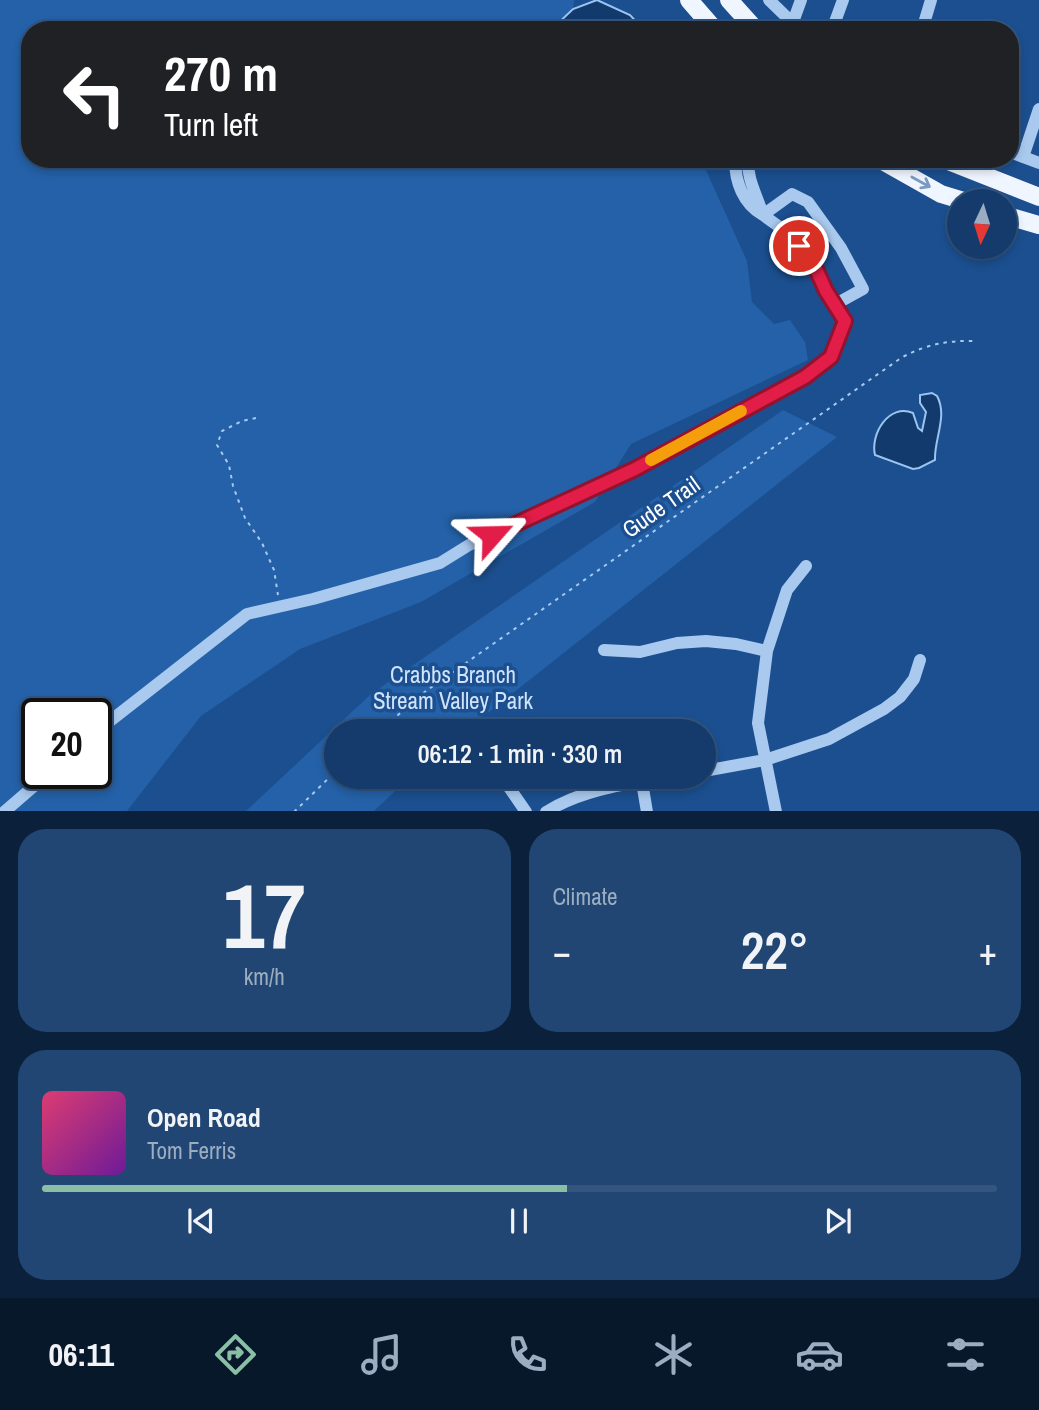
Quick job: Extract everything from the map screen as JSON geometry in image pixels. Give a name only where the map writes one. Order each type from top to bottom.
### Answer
[{"type":"main road","points":[[689,0],[707,21]]},
{"type":"main road","points":[[729,0],[748,21]]},
{"type":"main road","points":[[895,168],[947,196]]},
{"type":"main road","points":[[966,168],[1039,197]]},
{"type":"main road","points":[[1017,219],[1039,225]]},
{"type":"street","points":[[769,0],[791,21]]},
{"type":"street","points":[[797,21],[801,0]]},
{"type":"street","points":[[835,21],[843,0]]},
{"type":"street","points":[[925,21],[931,0]]},
{"type":"street","points":[[1023,157],[1039,110]]},
{"type":"street","points":[[1019,155],[1039,163]]},
{"type":"street","points":[[112,719],[247,614],[313,599],[440,563],[469,545],[635,469],[805,377],[831,357],[845,321],[811,258],[788,233],[746,203],[735,168]]},
{"type":"street","points":[[748,168],[749,182],[763,215]]},
{"type":"street","points":[[763,215],[792,194],[808,202],[841,248],[863,289],[834,305]]},
{"type":"street","points":[[776,811],[758,723],[767,651],[787,590],[806,566]]},
{"type":"street","points":[[604,650],[640,652],[677,643],[706,641],[736,643],[767,651]]},
{"type":"street","points":[[716,769],[765,760],[829,739],[901,697],[914,680],[920,660]]},
{"type":"street","points":[[4,811],[30,789]]},
{"type":"street","points":[[510,789],[526,811]]},
{"type":"street","points":[[546,811],[580,795],[609,789]]},
{"type":"street","points":[[643,789],[647,811]]},
{"type":"path","name":"Gude Trail","points":[[394,719],[437,683],[901,358],[913,351],[944,342],[975,341]]},
{"type":"path","points":[[256,418],[222,430],[217,445],[229,466],[245,518],[262,543],[274,570],[279,606]]},
{"type":"path","points":[[293,811],[324,782]]},
{"type":"green space","points":[[0,0],[574,0],[573,9],[560,21],[21,21],[21,168],[705,168],[747,261],[752,302],[774,324],[790,320],[805,342],[808,360],[631,444],[595,502],[421,602],[300,649],[201,716],[127,811],[0,811]]},
{"type":"green space","name":"Crabbs Branch Stream Valley Park","points":[[783,410],[837,437],[480,719],[344,719],[371,694]]},
{"type":"green space","name":"Crabbs Branch Stream Valley Park","points":[[324,738],[324,789],[397,789],[374,811],[246,811]]},
{"type":"shaded area","points":[[597,0],[630,15],[636,21],[560,21],[573,9]]},
{"type":"shaded area","points":[[932,393],[937,396],[941,411],[935,460],[913,469],[875,455],[878,430],[889,416],[896,412],[913,413],[918,428],[922,431],[926,412],[920,403],[920,395]]},
{"type":"slow traffic","points":[[651,460],[741,411]]},
{"type":"route","points":[[492,535],[635,469],[805,377],[831,357],[845,321],[826,291],[811,258],[799,246]]}]
